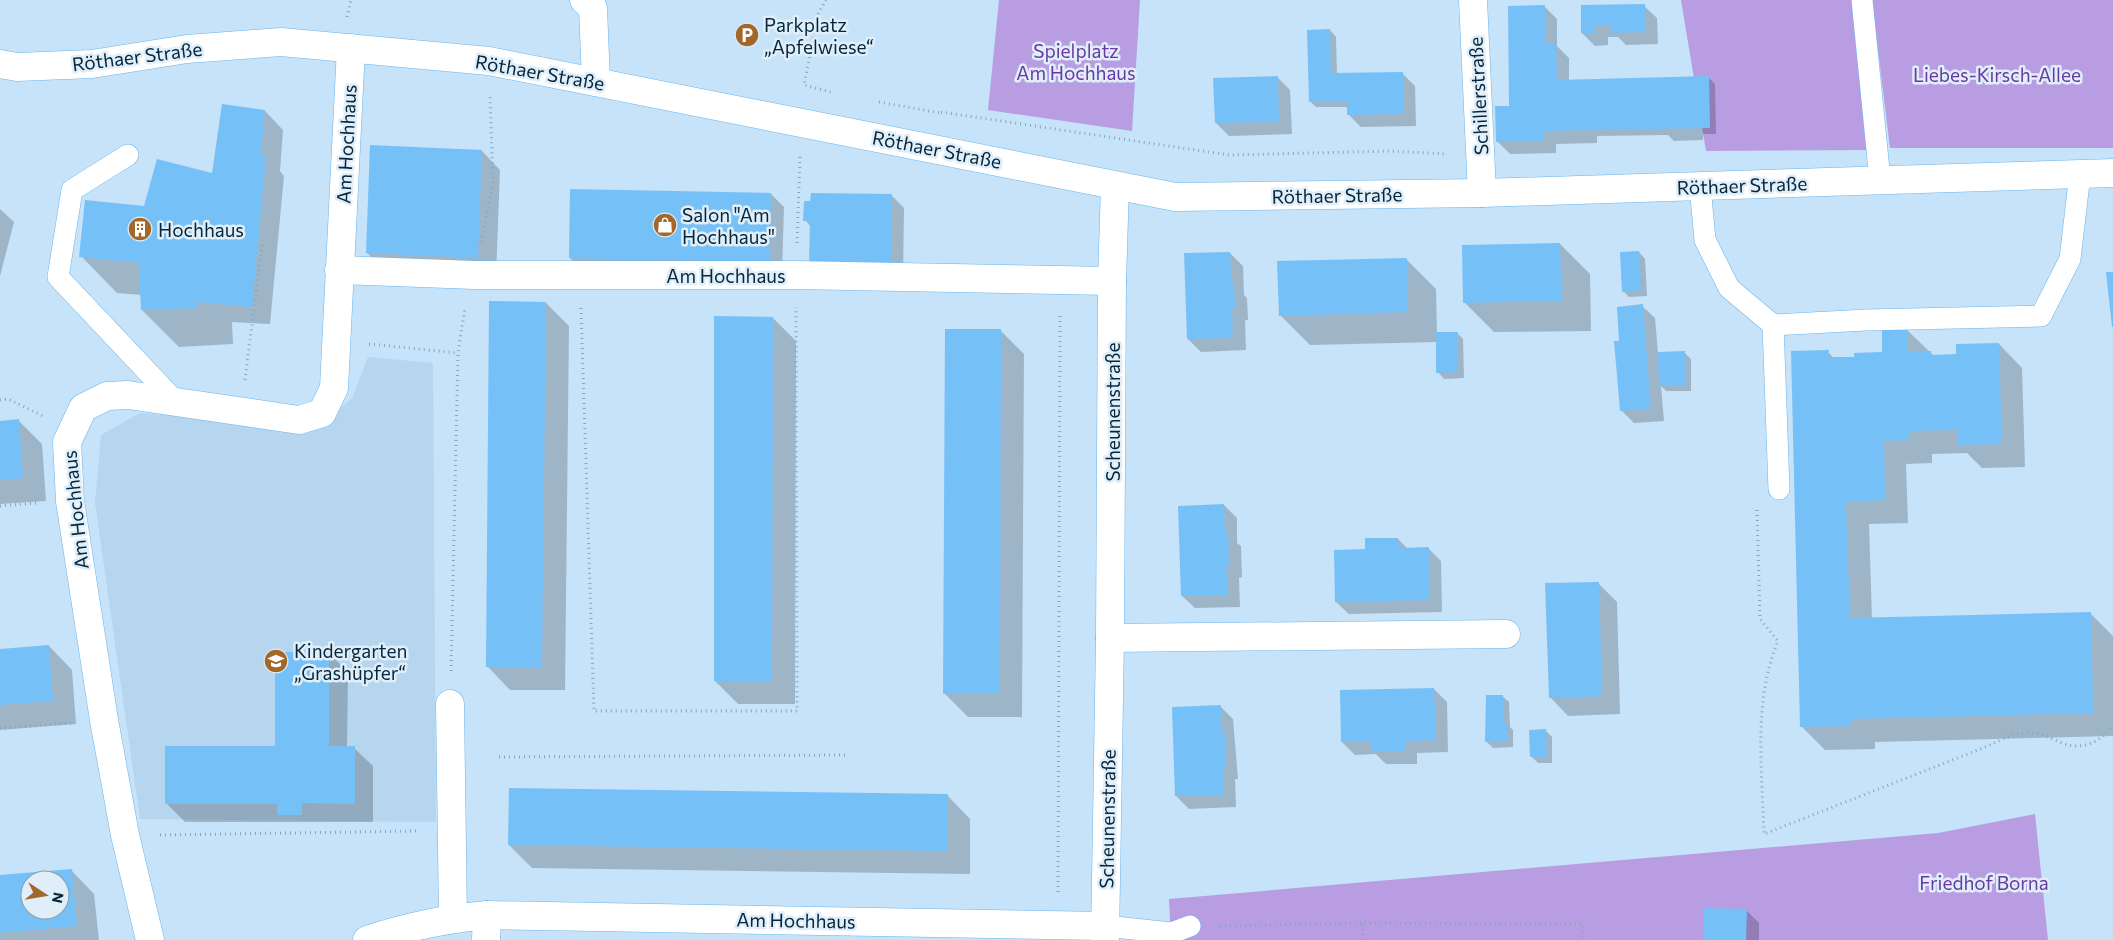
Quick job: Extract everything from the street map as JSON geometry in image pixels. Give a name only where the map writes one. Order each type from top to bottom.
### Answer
[{"type":"street","points":[[584,0],[593,8],[596,82]]},
{"type":"street","name":"Schillerstraße","points":[[1473,0],[1482,193]]},
{"type":"street","name":"Röthaer Straße","points":[[0,64],[17,67],[92,64],[187,49],[281,42],[489,61],[1175,197],[1482,193],[2113,173]]},
{"type":"street","name":"Am Hochhaus","points":[[150,940],[125,835],[104,720],[70,501],[67,442],[83,408],[106,396],[128,395],[299,420],[322,414],[334,388],[338,341],[351,48]]},
{"type":"street","name":"Scheunenstraße","points":[[1105,933],[1110,638],[1112,281],[1115,186]]},
{"type":"street","name":"Am Hochhaus","points":[[340,270],[471,287],[580,274],[796,275],[1112,281]]},
{"type":"street","points":[[1110,638],[1506,634]]},
{"type":"street","points":[[450,704],[453,919]]},
{"type":"street","name":"Am Hochhaus","points":[[367,940],[394,931],[453,919],[486,928],[1057,925],[1105,933]]},
{"type":"lane","points":[[1862,0],[1880,180]]},
{"type":"lane","points":[[128,155],[72,190],[58,277],[176,402]]},
{"type":"lane","points":[[1700,186],[1705,240],[1729,288],[1773,325],[1866,320],[2041,316],[2070,260],[2080,174]]},
{"type":"lane","points":[[1773,325],[1779,489]]},
{"type":"lane","points":[[1105,933],[1171,933],[1190,926]]},
{"type":"path","points":[[826,0],[818,14],[804,86],[841,95]]},
{"type":"path","points":[[452,651],[458,354],[493,185],[489,61]]},
{"type":"path","points":[[877,102],[1229,155],[1391,150],[1440,153],[1481,159]]},
{"type":"path","points":[[933,148],[941,112]]},
{"type":"path","points":[[580,274],[594,711],[797,711],[796,275],[801,124]]},
{"type":"path","points":[[241,412],[262,244]]},
{"type":"path","points":[[1057,925],[1060,280]]},
{"type":"path","points":[[338,341],[458,354]]},
{"type":"path","points":[[0,400],[8,400],[73,431]]},
{"type":"path","points":[[1779,489],[1756,490],[1760,619],[1778,641],[1769,662],[1761,723],[1764,834],[2014,734],[2033,733],[2064,744],[2084,746],[2105,736],[2113,726]]},
{"type":"path","points":[[0,728],[104,720]]},
{"type":"path","points":[[499,757],[845,755]]},
{"type":"path","points":[[125,835],[452,830]]},
{"type":"path","points":[[1363,923],[1363,940]]},
{"type":"path","points":[[1190,926],[1363,923],[1583,924],[1584,940]]},
{"type":"shaded area","name":"Kindergarten „Grashüpfer“","points":[[368,357],[433,363],[436,822],[140,819],[95,503],[101,435],[140,413],[319,428],[352,398]]},
{"type":"green space","name":"Spielplatz Am Hochhaus","points":[[999,0],[1140,0],[1132,131],[988,110]]},
{"type":"green space","name":"Liebes-Kirsch-Allee","points":[[1681,0],[1852,0],[1874,150],[1706,151]]},
{"type":"green space","name":"Liebes-Kirsch-Allee","points":[[1872,0],[2113,0],[2113,148],[1890,148]]},
{"type":"green space","name":"Friedhof Borna","points":[[2035,814],[2048,940],[1171,940],[1169,899],[1938,833]]},
{"type":"building","points":[[1645,4],[1646,32],[1612,33],[1612,25],[1595,25],[1596,33],[1581,33],[1581,5]]},
{"type":"building","points":[[1545,5],[1545,44],[1556,44],[1557,80],[1709,76],[1710,128],[1544,131],[1544,141],[1496,142],[1495,106],[1509,106],[1508,6]]},
{"type":"building","points":[[1330,29],[1331,73],[1403,72],[1403,114],[1347,115],[1347,101],[1309,102],[1307,30]]},
{"type":"building","points":[[1278,76],[1279,122],[1215,123],[1213,78]]},
{"type":"building","points":[[222,104],[265,110],[261,155],[266,156],[252,307],[197,302],[197,308],[141,310],[139,263],[79,257],[85,200],[144,206],[157,159],[212,173]]},
{"type":"building","points":[[370,145],[482,150],[478,258],[366,253]]},
{"type":"building","points":[[570,189],[771,193],[770,262],[569,258]]},
{"type":"building","points":[[811,193],[892,194],[891,265],[809,264],[810,221],[803,221],[804,201],[810,201]]},
{"type":"building","points":[[1560,243],[1562,301],[1463,303],[1462,245]]},
{"type":"building","points":[[1639,251],[1641,290],[1622,292],[1620,252]]},
{"type":"building","points":[[1230,252],[1235,307],[1232,307],[1233,338],[1187,339],[1184,253]]},
{"type":"building","points":[[1407,258],[1408,312],[1279,316],[1277,261]]},
{"type":"building","points":[[2106,272],[2113,272],[2113,327],[2112,327]]},
{"type":"building","points":[[489,301],[546,302],[542,667],[486,667]]},
{"type":"building","points":[[1643,304],[1651,408],[1620,411],[1614,341],[1619,341],[1617,307]]},
{"type":"building","points":[[714,316],[773,317],[772,682],[714,681]]},
{"type":"building","points":[[945,329],[1001,329],[1000,694],[943,694]]},
{"type":"building","points":[[1882,329],[1907,329],[1908,351],[1931,351],[1931,355],[1956,354],[1956,344],[1999,343],[2002,444],[1957,445],[1957,430],[1909,431],[1909,440],[1884,441],[1885,500],[1846,502],[1850,618],[2091,612],[2093,713],[1852,719],[1852,726],[1800,727],[1791,351],[1829,350],[1828,357],[1854,357],[1854,353],[1882,352]]},
{"type":"building","points":[[1436,332],[1458,332],[1458,372],[1436,373]]},
{"type":"building","points":[[1685,351],[1686,385],[1659,385],[1658,352]]},
{"type":"building","points":[[19,419],[23,478],[0,480],[0,421]]},
{"type":"building","points":[[1224,504],[1225,532],[1228,532],[1229,565],[1226,565],[1228,595],[1181,596],[1178,506]]},
{"type":"building","points":[[1365,538],[1398,538],[1399,548],[1429,547],[1430,600],[1335,602],[1334,550],[1365,549]]},
{"type":"building","points":[[1599,582],[1602,696],[1549,698],[1545,583]]},
{"type":"building","points":[[49,645],[53,701],[0,705],[0,649]]},
{"type":"building","points":[[275,652],[329,652],[329,746],[355,746],[355,804],[302,803],[302,815],[277,815],[277,804],[165,804],[165,746],[275,746]]},
{"type":"building","points":[[1434,688],[1436,740],[1405,741],[1405,751],[1372,752],[1372,742],[1341,742],[1340,690]]},
{"type":"building","points":[[1486,695],[1503,695],[1504,723],[1507,723],[1507,741],[1485,742]]},
{"type":"building","points":[[1221,705],[1222,734],[1225,734],[1226,766],[1223,766],[1224,795],[1175,796],[1172,707]]},
{"type":"building","points":[[1546,729],[1547,757],[1530,757],[1529,730]]},
{"type":"building","points":[[509,788],[948,794],[947,851],[508,845]]},
{"type":"building","points":[[72,869],[77,926],[0,933],[0,875],[20,873],[20,920],[70,920],[70,870],[60,870]]},
{"type":"building","points":[[1704,908],[1747,909],[1746,940],[1703,940]]},
{"type":"place","name":"Parkplatz „Apfelwiese“","points":[[747,35]]},
{"type":"place","name":"Salon \"Am Hochhaus\"","points":[[665,225]]},
{"type":"place","name":"Hochhaus","points":[[140,229]]},
{"type":"place","name":"Kindergarten „Grashüpfer“","points":[[276,661]]}]
